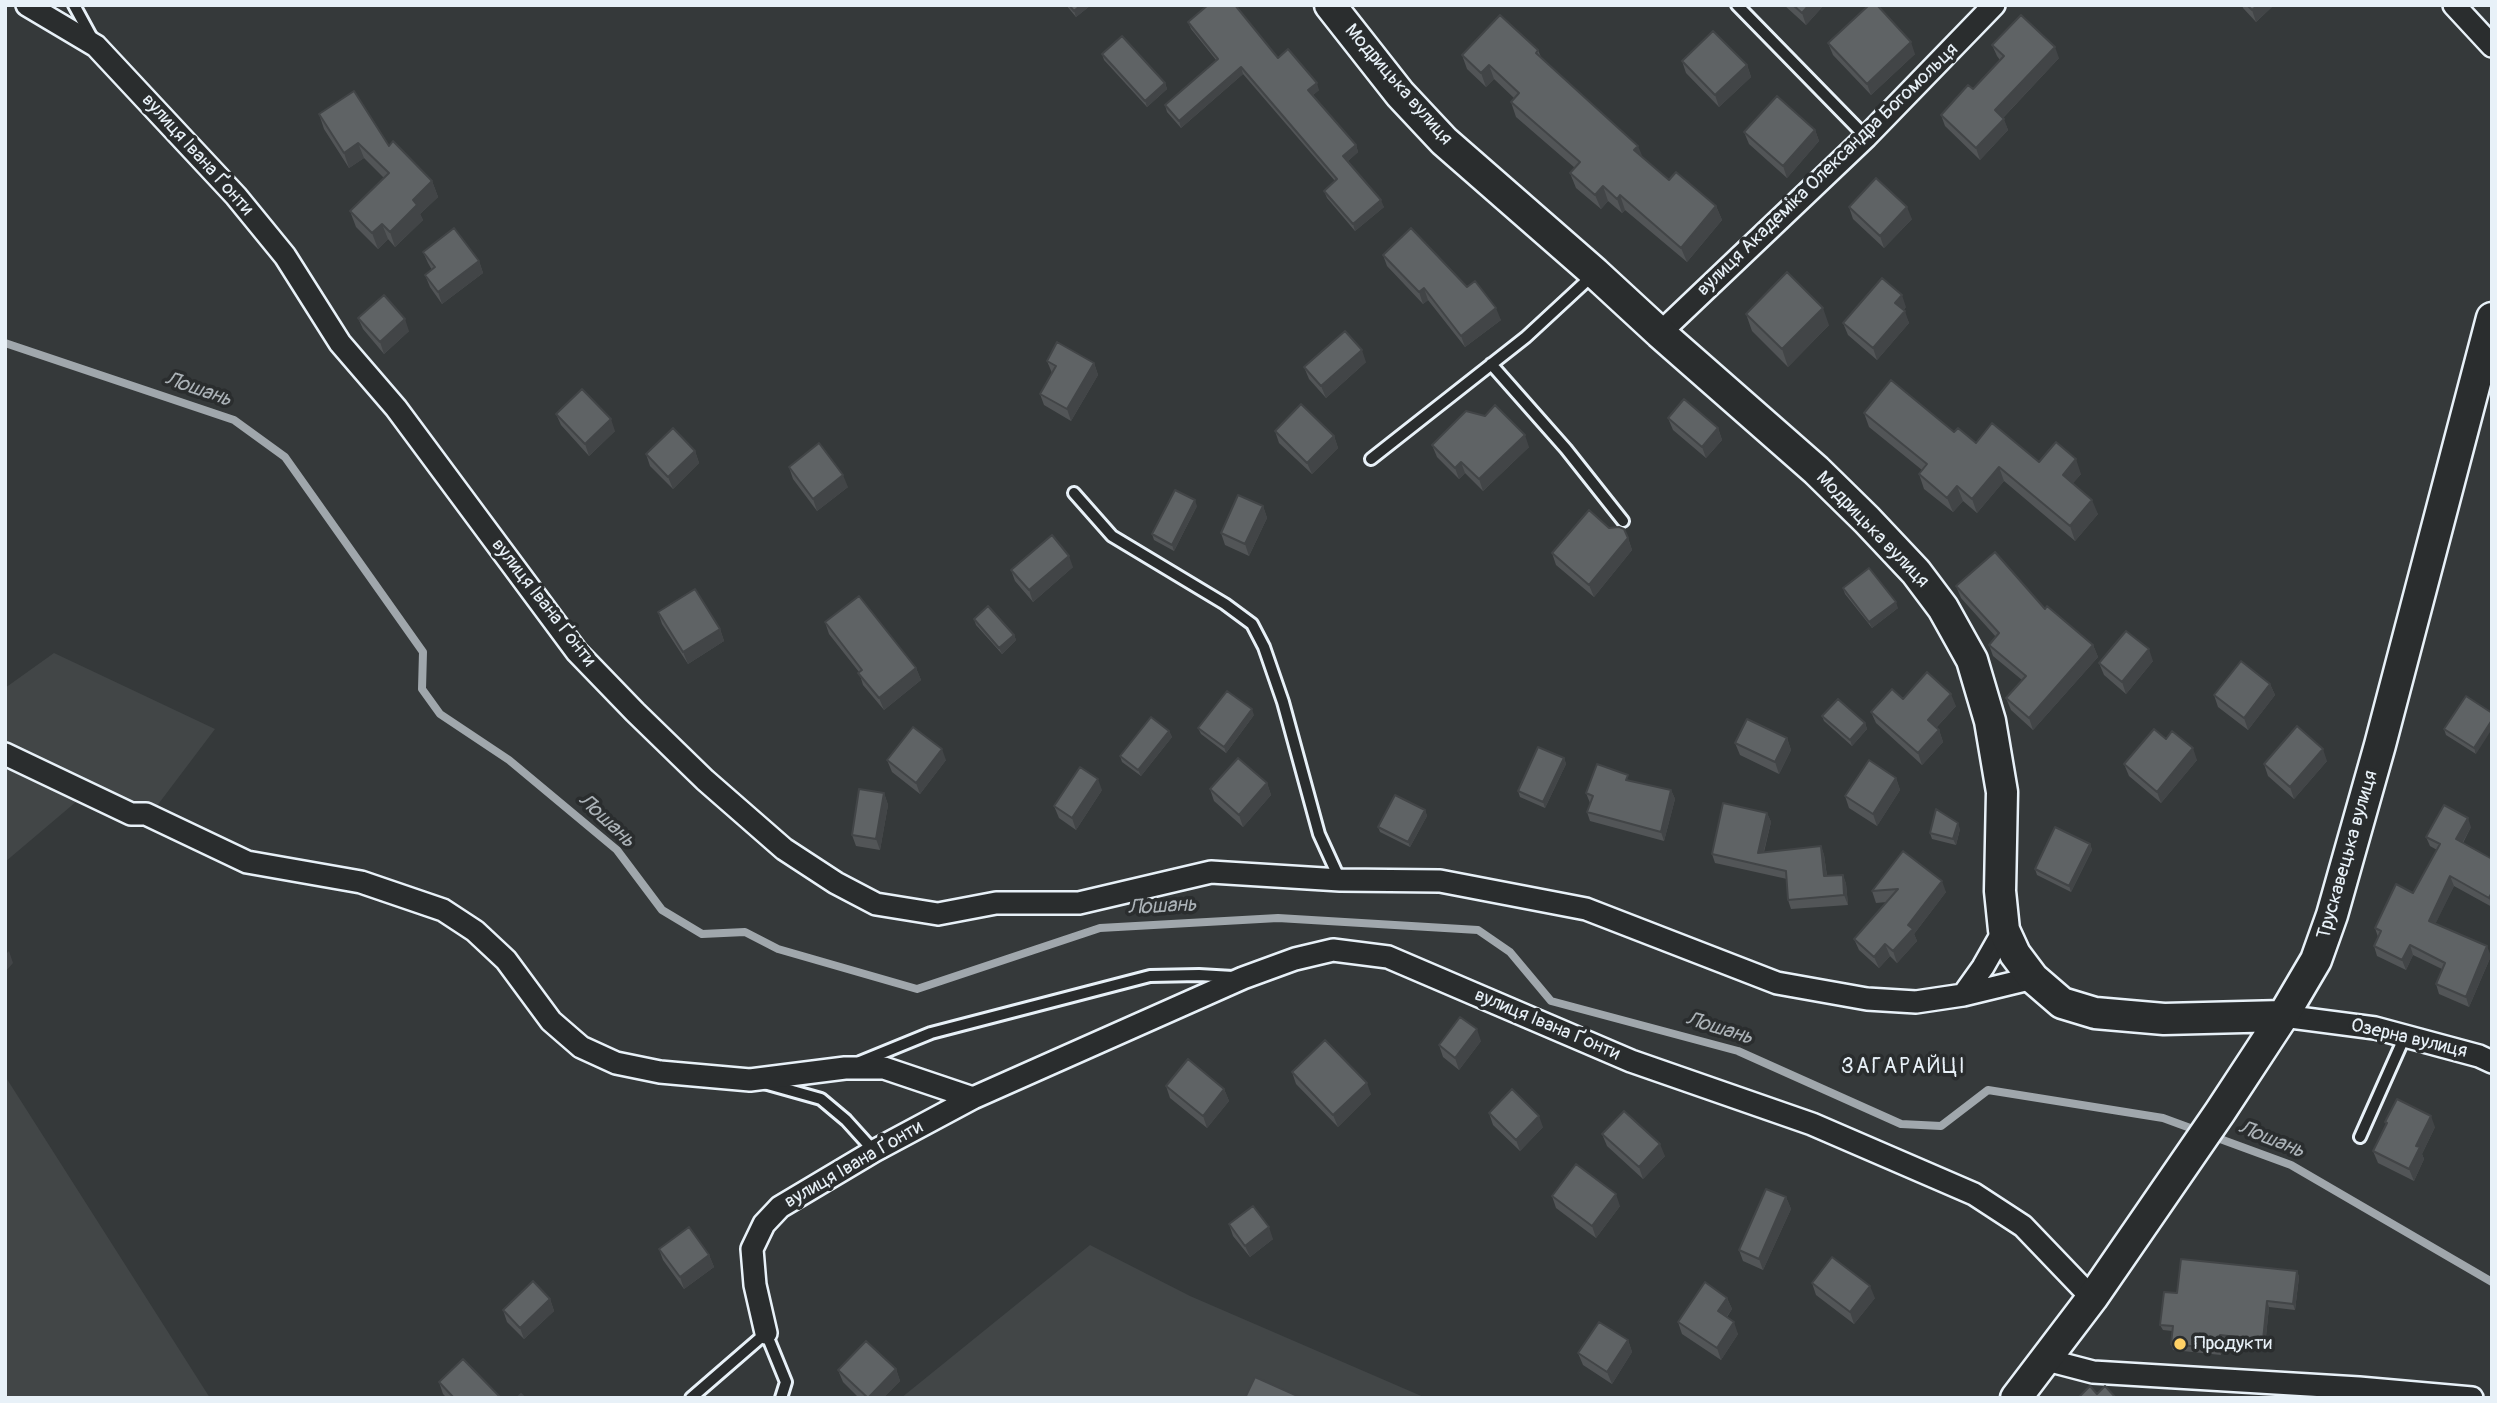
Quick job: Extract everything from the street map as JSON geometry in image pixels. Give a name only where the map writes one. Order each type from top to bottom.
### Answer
[{"type":"street","name":"вулиця Івана Ґонти","points":[[27,5],[96,46],[236,196],[285,256],[340,343],[396,408],[576,652],[705,780],[783,849],[836,883],[876,904],[938,914],[996,903],[1079,903],[1211,872],[1340,880],[1440,881],[1586,909],[1777,983],[1867,999],[1916,1002],[1963,995],[2033,978]]},
{"type":"street","name":"Модрицька вулиця","points":[[1330,5],[1400,94],[1444,141],[1815,470],[1916,572],[1943,608],[1972,660],[1990,722],[2003,792],[2000,891],[2004,930],[2015,954],[2033,978],[2062,1003],[2095,1013],[2164,1019],[2283,1016]]},
{"type":"street","name":"вулиця Академіка Олександра Богомольця","points":[[1660,333],[1866,137],[1994,5]]},
{"type":"street","points":[[2454,5],[2492,46]]},
{"type":"street","name":"Трускавецька вулиця","points":[[2017,1398],[2048,1360],[2220,1112],[2316,960],[2332,915],[2380,745],[2492,318]]},
{"type":"street","points":[[5,754],[131,814],[146,814],[247,862],[360,882],[443,910],[475,931],[506,960],[551,1021],[581,1046],[616,1063],[660,1072],[750,1080],[845,1068],[884,1068],[974,1098]]},
{"type":"street","points":[[1963,995],[2004,930]]},
{"type":"street","name":"вулиця Івана Ґонти","points":[[766,1333],[754,1285],[752,1250],[764,1224],[780,1206],[974,1098],[1243,978],[1295,959],[1333,950],[1388,957],[1630,1061],[1812,1125],[1974,1194],[2023,1226],[2092,1298]]},
{"type":"street","name":"Озерна вулиця","points":[[2283,1016],[2375,1028],[2479,1056],[2492,1062]]},
{"type":"street","points":[[2048,1360],[2093,1371],[2258,1390],[2472,1398]]},
{"type":"lane","points":[[74,5],[96,46]]},
{"type":"lane","points":[[1737,5],[1866,137]]},
{"type":"lane","points":[[1371,459],[1526,337],[1595,273]]},
{"type":"lane","points":[[1491,364],[1566,449],[1623,521]]},
{"type":"lane","points":[[1074,493],[1112,536],[1225,604],[1252,624],[1264,647],[1283,702],[1319,834],[1340,880]]},
{"type":"lane","points":[[845,1068],[932,1033],[1150,976],[1243,978]]},
{"type":"lane","points":[[2360,1137],[2405,1036]]},
{"type":"lane","points":[[750,1080],[821,1099],[846,1119],[874,1152]]},
{"type":"lane","points":[[691,1398],[766,1333],[786,1382],[781,1398]]},
{"type":"shaded area","points":[[54,653],[215,729],[141,827],[77,801],[5,862],[5,688]]},
{"type":"shaded area","points":[[5,1076],[210,1398],[5,1398]]},
{"type":"shaded area","points":[[1090,1245],[1190,1296],[1426,1398],[901,1398]]},
{"type":"building","points":[[1069,5],[1081,5],[1074,11]]},
{"type":"building","points":[[1208,5],[1235,5],[1278,58],[1288,49],[1317,83],[1308,90],[1356,145],[1343,156],[1381,200],[1353,224],[1324,191],[1337,179],[1241,67],[1179,121],[1165,105],[1218,59],[1188,22]]},
{"type":"building","points":[[1793,5],[1809,5],[1802,13]]},
{"type":"building","points":[[1869,5],[1877,5],[1911,42],[1867,84],[1828,43]]},
{"type":"building","points":[[1500,15],[1538,50],[1536,53],[1638,146],[1634,150],[1669,180],[1676,172],[1716,206],[1681,248],[1620,195],[1617,199],[1603,186],[1595,195],[1570,173],[1580,162],[1511,102],[1519,93],[1489,65],[1481,73],[1462,55]]},
{"type":"building","points":[[2021,15],[2055,47],[1995,110],[2004,119],[1976,148],[1941,115],[1968,85],[1973,89],[2004,56],[1992,45]]},
{"type":"building","points":[[1713,31],[1747,65],[1715,95],[1682,61]]},
{"type":"building","points":[[1122,36],[1165,83],[1145,101],[1102,54]]},
{"type":"building","points":[[354,91],[389,146],[393,141],[432,181],[413,200],[417,205],[390,232],[382,224],[372,233],[350,211],[389,173],[358,143],[344,153],[319,114]]},
{"type":"building","points":[[1777,96],[1815,130],[1783,166],[1744,132]]},
{"type":"building","points":[[1876,178],[1907,207],[1880,236],[1849,207]]},
{"type":"building","points":[[454,228],[479,261],[438,292],[425,275],[435,267],[423,252]]},
{"type":"building","points":[[1411,228],[1467,287],[1475,281],[1496,308],[1461,336],[1424,288],[1419,292],[1383,255]]},
{"type":"building","points":[[1787,272],[1823,308],[1782,349],[1746,314]]},
{"type":"building","points":[[1882,278],[1902,295],[1895,303],[1905,311],[1873,348],[1843,323]]},
{"type":"building","points":[[384,295],[405,319],[380,342],[358,318]]},
{"type":"building","points":[[1345,331],[1362,350],[1321,386],[1304,367]]},
{"type":"building","points":[[1057,342],[1094,363],[1067,409],[1040,394],[1056,366],[1047,361]]},
{"type":"building","points":[[1891,380],[1954,432],[1958,428],[1976,443],[1992,423],[2039,462],[2056,442],[2076,459],[2063,475],[2092,500],[2070,526],[1999,467],[1972,499],[1957,486],[1947,498],[1919,474],[1927,464],[1864,413]]},
{"type":"building","points":[[582,389],[611,419],[585,444],[556,414]]},
{"type":"building","points":[[1684,399],[1718,428],[1702,447],[1668,418]]},
{"type":"building","points":[[1301,404],[1334,436],[1307,463],[1275,431]]},
{"type":"building","points":[[1495,405],[1525,435],[1479,479],[1461,462],[1455,468],[1432,445],[1466,411],[1485,416]]},
{"type":"building","points":[[673,428],[695,451],[668,477],[646,454]]},
{"type":"building","points":[[819,443],[843,475],[813,499],[789,467]]},
{"type":"building","points":[[1175,490],[1195,500],[1172,545],[1152,534]]},
{"type":"building","points":[[1238,495],[1263,506],[1245,544],[1221,533]]},
{"type":"building","points":[[1589,510],[1609,528],[1624,529],[1628,538],[1589,585],[1552,553]]},
{"type":"building","points":[[1052,535],[1069,556],[1029,590],[1011,570]]},
{"type":"building","points":[[1995,552],[2045,609],[2047,606],[2093,645],[2029,718],[2006,698],[2026,676],[1989,645],[1999,633],[1956,586]]},
{"type":"building","points":[[1869,568],[1896,602],[1869,622],[1843,588]]},
{"type":"building","points":[[695,589],[720,629],[683,652],[658,612]]},
{"type":"building","points":[[859,596],[916,668],[879,698],[858,673],[862,670],[825,622]]},
{"type":"building","points":[[988,606],[1014,635],[999,648],[974,619]]},
{"type":"building","points":[[2126,631],[2149,649],[2122,682],[2099,663]]},
{"type":"building","points":[[2241,661],[2270,684],[2244,718],[2214,695]]},
{"type":"building","points":[[1927,672],[1951,694],[1928,720],[1939,730],[1918,753],[1871,712],[1892,689],[1903,699]]},
{"type":"building","points":[[1227,691],[1252,709],[1224,747],[1198,728]]},
{"type":"building","points":[[2466,696],[2492,713],[2492,720],[2474,748],[2444,729]]},
{"type":"building","points":[[1838,699],[1865,723],[1850,740],[1822,716]]},
{"type":"building","points":[[1151,717],[1169,731],[1138,770],[1120,756]]},
{"type":"building","points":[[1747,719],[1787,738],[1775,762],[1735,743]]},
{"type":"building","points":[[2297,726],[2323,749],[2290,787],[2264,764]]},
{"type":"building","points":[[913,727],[942,749],[916,783],[887,760]]},
{"type":"building","points":[[2154,729],[2166,739],[2172,731],[2193,748],[2157,792],[2124,764]]},
{"type":"building","points":[[1538,747],[1564,758],[1543,802],[1518,791]]},
{"type":"building","points":[[1238,758],[1267,783],[1239,815],[1210,789]]},
{"type":"building","points":[[1869,760],[1896,778],[1873,814],[1845,796]]},
{"type":"building","points":[[1597,764],[1628,775],[1626,780],[1671,790],[1661,832],[1587,812],[1593,796],[1586,793]]},
{"type":"building","points":[[1080,767],[1098,779],[1072,818],[1054,806]]},
{"type":"building","points":[[859,789],[884,793],[876,839],[852,835]]},
{"type":"building","points":[[1395,795],[1425,810],[1408,842],[1378,827]]},
{"type":"building","points":[[1723,803],[1767,813],[1758,853],[1821,846],[1824,876],[1843,875],[1844,895],[1788,900],[1786,871],[1712,854]]},
{"type":"building","points":[[2444,805],[2468,818],[2456,839],[2492,859],[2492,892],[2489,898],[2450,876],[2429,921],[2487,946],[2466,997],[2436,984],[2445,963],[2410,945],[2402,960],[2374,946],[2381,931],[2375,928],[2396,884],[2413,893],[2440,844],[2426,837]]},
{"type":"building","points":[[1936,809],[1958,823],[1953,839],[1930,833]]},
{"type":"building","points":[[2055,827],[2090,844],[2069,886],[2035,869]]},
{"type":"building","points":[[1903,851],[1942,881],[1908,925],[1913,929],[1893,951],[1885,944],[1874,957],[1854,939],[1898,889],[1872,891]]},
{"type":"building","points":[[1460,1017],[1477,1029],[1455,1058],[1439,1045]]},
{"type":"building","points":[[1325,1040],[1367,1083],[1333,1115],[1292,1072]]},
{"type":"building","points":[[1188,1059],[1224,1089],[1203,1116],[1166,1086]]},
{"type":"building","points":[[1512,1089],[1539,1116],[1516,1140],[1489,1113]]},
{"type":"building","points":[[2397,1099],[2431,1116],[2416,1146],[2420,1147],[2409,1169],[2373,1151]]},
{"type":"building","points":[[1624,1111],[1660,1144],[1639,1167],[1602,1134]]},
{"type":"building","points":[[1576,1164],[1616,1194],[1592,1226],[1552,1196]]},
{"type":"building","points":[[1766,1189],[1786,1197],[1759,1259],[1739,1250]]},
{"type":"building","points":[[1253,1206],[1269,1227],[1245,1246],[1229,1224]]},
{"type":"building","points":[[689,1227],[709,1255],[680,1277],[659,1249]]},
{"type":"building","points":[[1832,1257],[1870,1286],[1850,1312],[1812,1283]]},
{"type":"building","points":[[2181,1259],[2297,1271],[2293,1304],[2267,1301],[2263,1340],[2220,1335],[2219,1349],[2171,1344],[2173,1326],[2160,1325],[2164,1292],[2177,1293]]},
{"type":"building","points":[[533,1281],[550,1299],[520,1328],[503,1310]]},
{"type":"building","points":[[1705,1282],[1727,1298],[1718,1311],[1734,1322],[1717,1348],[1678,1322]]},
{"type":"building","points":[[1599,1322],[1628,1340],[1607,1372],[1578,1353]]},
{"type":"building","points":[[866,1341],[896,1369],[868,1398],[838,1370]]},
{"type":"building","points":[[463,1359],[501,1398],[454,1398],[439,1382]]},
{"type":"building","points":[[1255,1377],[1302,1398],[1245,1398]]},
{"type":"building","points":[[2090,1386],[2097,1394],[2105,1386],[2116,1398],[2078,1398]]},
{"type":"waterway","name":"Лошань","points":[[5,343],[234,420],[285,457],[423,652],[422,689],[440,714],[509,760],[617,850],[662,910],[702,934],[745,932],[778,949],[917,989],[1100,928],[1278,918],[1478,930],[1510,952],[1551,1001],[1738,1051],[1901,1124],[1941,1126],[1988,1090],[2163,1118],[2291,1165],[2492,1282]]},
{"type":"place","name":"Продукти","points":[[2180,1344]]},
{"type":"district","name":"ЗАГАРАЙЦІ","points":[[1904,1068]]}]
